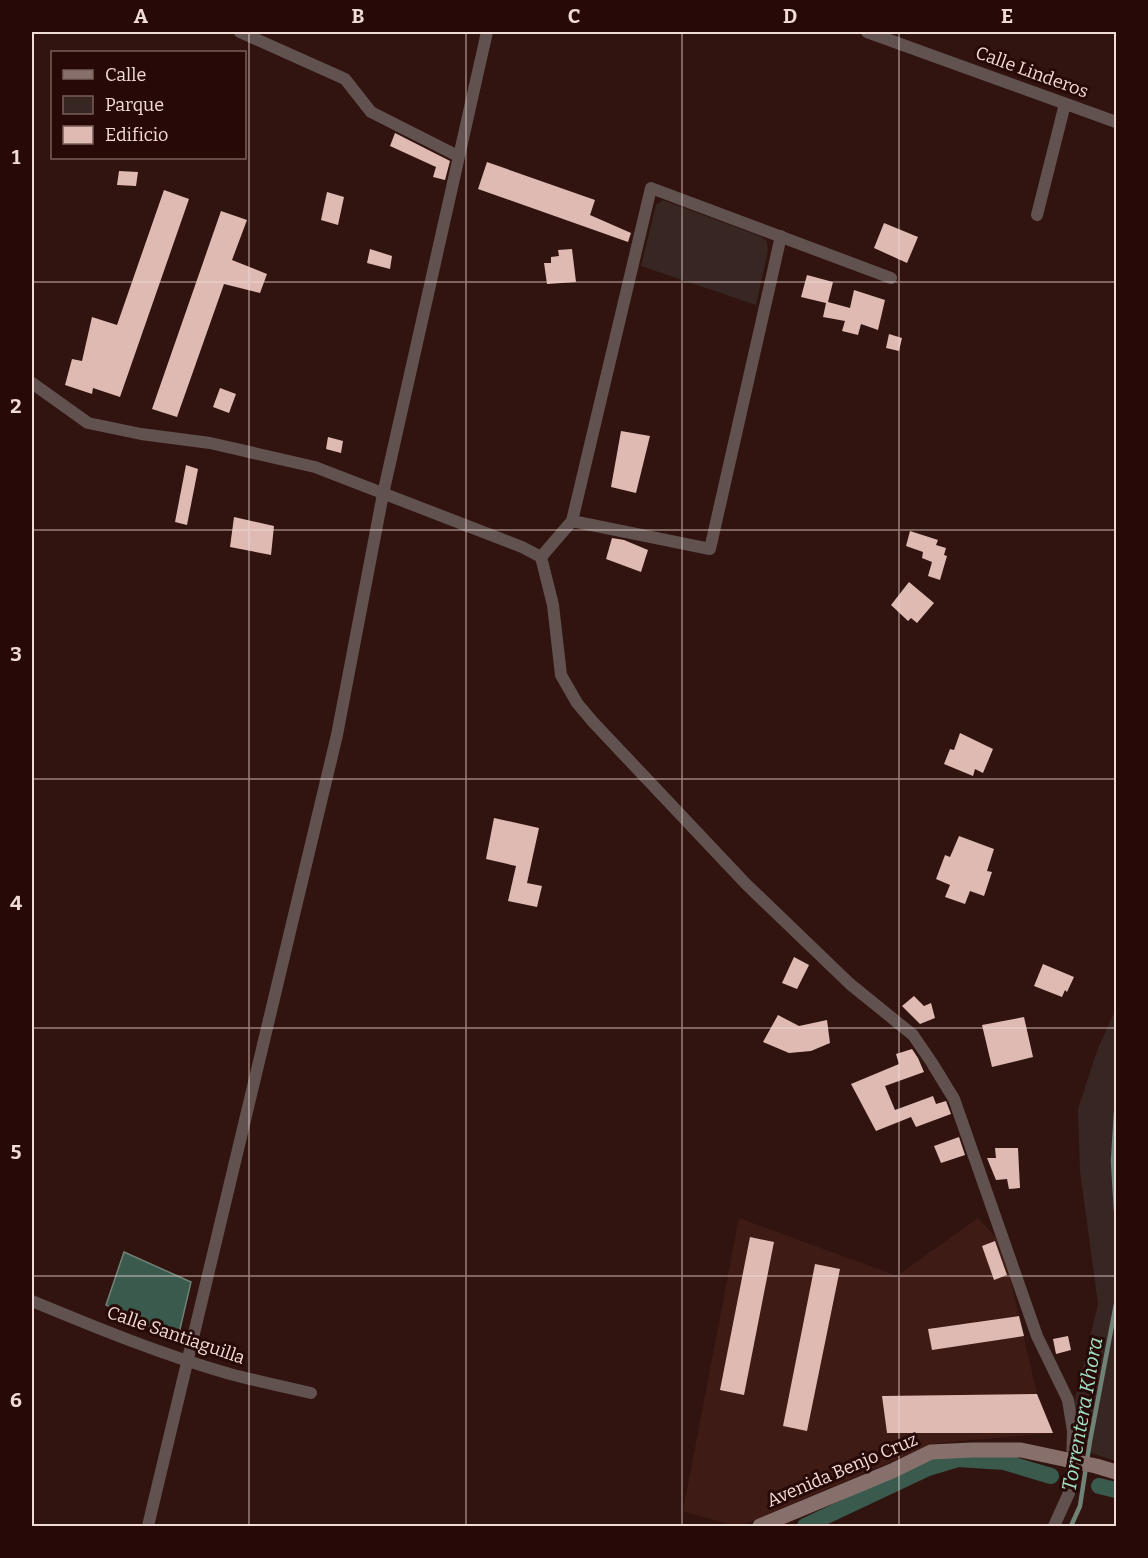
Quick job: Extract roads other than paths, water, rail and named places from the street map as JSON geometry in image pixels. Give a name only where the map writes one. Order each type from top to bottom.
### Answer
[{"type":"street","points":[[240,32],[345,79],[371,112],[458,156]]},
{"type":"street","points":[[148,1527],[337,735],[383,494],[487,32]]},
{"type":"street","name":"Calle Linderos","points":[[867,32],[1116,122]]},
{"type":"street","points":[[1037,215],[1065,104]]},
{"type":"street","points":[[542,557],[572,521],[651,188],[891,278]]},
{"type":"street","points":[[572,521],[710,549],[781,236]]},
{"type":"street","points":[[32,384],[88,423],[141,434],[210,442],[315,467],[522,547],[542,557]]},
{"type":"street","points":[[542,557],[553,605],[561,675],[577,703],[746,884],[850,984],[913,1035],[954,1099],[1037,1336],[1068,1400],[1081,1465],[1054,1527]]},
{"type":"street","name":"Calle Santiaguilla","points":[[32,1301],[188,1360],[229,1373],[311,1393]]},
{"type":"street","name":"Avenida Benjo Cruz","points":[[760,1527],[931,1452],[1021,1450],[1116,1472]]},
{"type":"waterway","name":"Torrentera Khora","points":[[1116,1112],[1113,1161],[1116,1211]]},
{"type":"waterway","name":"Torrentera Khora","points":[[1071,1526],[1080,1506],[1116,1304]]},
{"type":"waterway","points":[[805,1526],[928,1468],[958,1459],[1004,1462],[1051,1476]]},
{"type":"waterway","points":[[1099,1486],[1116,1490]]}]
